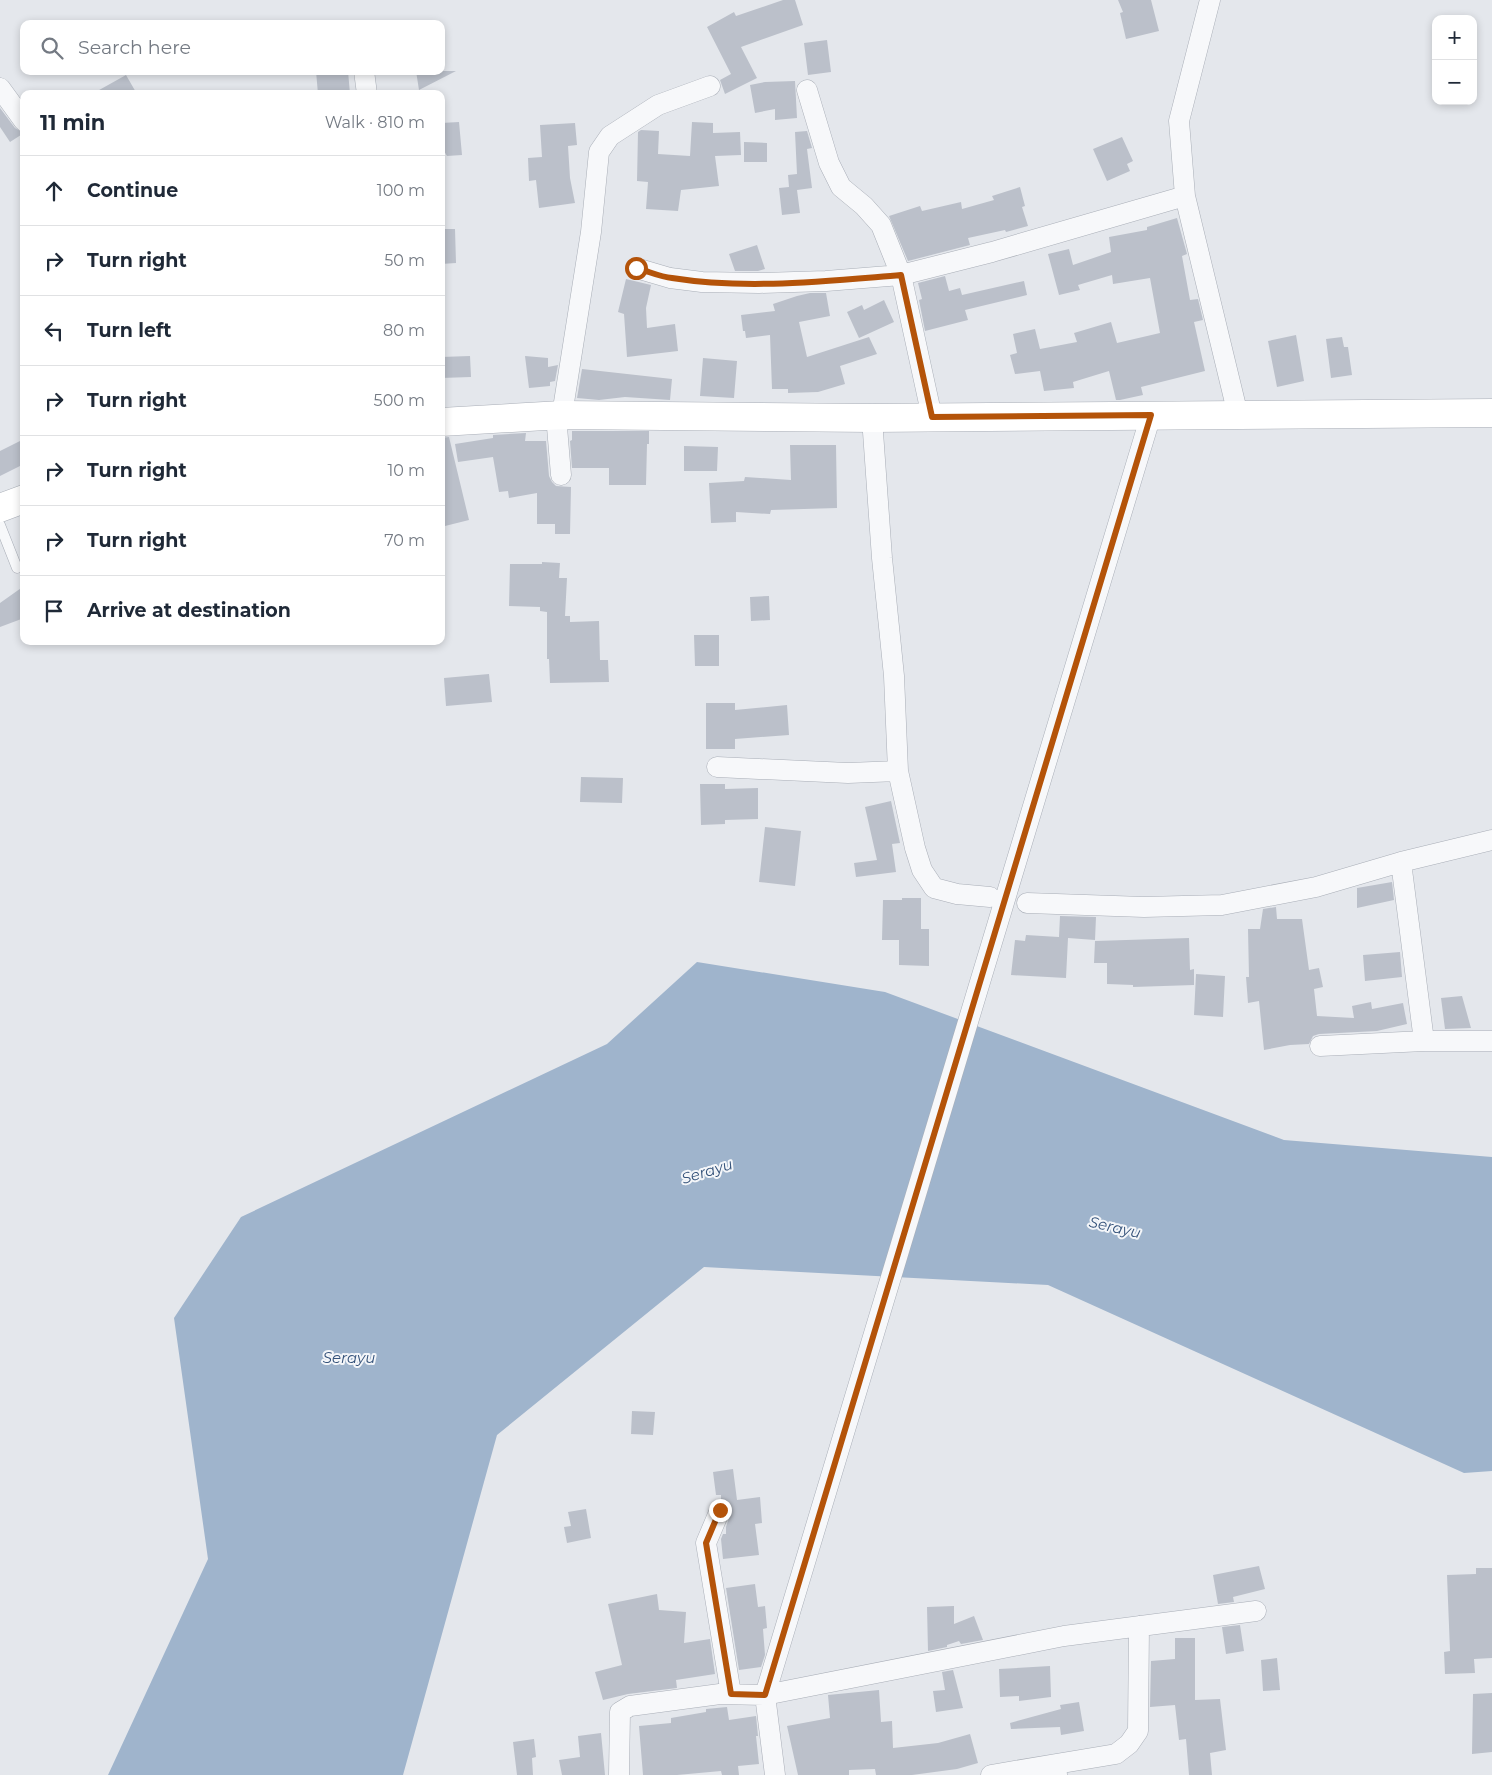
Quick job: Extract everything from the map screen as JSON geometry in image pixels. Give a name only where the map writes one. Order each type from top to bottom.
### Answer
[{"type":"main road","points":[[445,422],[559,415],[872,418],[1492,413]]},
{"type":"main road","points":[[0,508],[20,500]]},
{"type":"street","points":[[1210,0],[1179,121],[1185,196],[1238,415]]},
{"type":"street","points":[[365,75],[367,90]]},
{"type":"street","points":[[561,475],[559,415],[591,232],[599,152],[610,136],[658,105],[710,86]]},
{"type":"street","points":[[0,88],[20,116]]},
{"type":"street","points":[[807,90],[829,163],[841,187],[864,206],[881,225],[901,275],[932,417]]},
{"type":"street","points":[[636,268],[670,278],[702,282],[826,281],[901,275],[992,252],[1185,196]]},
{"type":"street","points":[[775,1775],[765,1695],[1151,415]]},
{"type":"street","points":[[872,418],[882,558],[894,676],[898,771],[915,848],[922,870],[934,888],[957,894],[990,897]]},
{"type":"street","points":[[718,767],[848,773],[898,771]]},
{"type":"street","points":[[1027,902],[1144,907],[1222,905],[1316,887],[1401,862],[1492,841]]},
{"type":"street","points":[[1401,862],[1424,1041]]},
{"type":"street","points":[[1320,1046],[1424,1041],[1492,1041]]},
{"type":"street","points":[[720,1510],[706,1543],[731,1694]]},
{"type":"street","points":[[619,1775],[620,1712],[630,1706],[720,1694],[765,1695],[1064,1636],[1256,1611]]},
{"type":"street","points":[[990,1775],[1057,1770],[1116,1754],[1130,1744],[1138,1731],[1139,1626]]},
{"type":"lane","points":[[0,525],[17,568]]},
{"type":"water","name":"Serayu","points":[[697,962],[885,992],[1284,1140],[1492,1157],[1492,1471],[1464,1473],[1048,1285],[704,1267],[497,1435],[403,1775],[108,1775],[208,1559],[174,1318],[241,1217],[607,1044]]},
{"type":"building","points":[[783,0],[795,0],[803,25],[741,47],[757,78],[725,94],[720,80],[731,74],[707,27],[734,12],[736,16]]},
{"type":"building","points":[[1118,0],[1151,0],[1159,31],[1126,39],[1120,13],[1123,12]]},
{"type":"building","points":[[827,40],[831,72],[808,75],[804,43]]},
{"type":"building","points":[[445,71],[456,71],[419,90],[417,75],[445,75]]},
{"type":"building","points":[[126,75],[135,90],[99,90]]},
{"type":"building","points":[[316,75],[348,75],[350,90],[318,90]]},
{"type":"building","points":[[795,81],[797,118],[775,120],[775,109],[755,113],[750,85],[765,82]]},
{"type":"building","points":[[0,108],[15,128],[20,131],[20,136],[10,142],[0,127]]},
{"type":"building","points":[[459,122],[462,155],[447,156],[445,153],[445,123]]},
{"type":"building","points":[[692,122],[713,123],[713,133],[740,132],[741,155],[715,156],[719,186],[681,190],[678,211],[646,209],[648,182],[637,181],[638,132],[641,130],[659,131],[658,154],[690,156]]},
{"type":"building","points":[[575,123],[577,145],[568,146],[570,178],[575,203],[539,208],[536,180],[529,181],[528,158],[542,157],[540,125]]},
{"type":"building","points":[[807,131],[812,148],[807,149],[812,188],[797,190],[800,213],[782,215],[779,188],[789,187],[788,175],[797,174],[795,132]]},
{"type":"building","points":[[1122,137],[1133,161],[1127,164],[1130,171],[1107,181],[1093,149]]},
{"type":"building","points":[[744,142],[767,143],[767,162],[744,162]]},
{"type":"building","points":[[1020,187],[1025,206],[1022,207],[1028,226],[1006,232],[1005,230],[968,238],[970,245],[908,261],[889,216],[920,206],[922,211],[961,202],[962,209],[994,200],[992,196]]},
{"type":"building","points":[[1177,218],[1187,254],[1182,256],[1190,300],[1198,299],[1203,320],[1194,322],[1205,371],[1141,387],[1143,395],[1120,400],[1116,400],[1109,371],[1073,382],[1074,388],[1044,391],[1040,371],[1015,374],[1010,355],[1017,353],[1013,334],[1035,329],[1040,349],[1077,342],[1074,333],[1111,322],[1117,343],[1160,333],[1150,278],[1113,284],[1112,275],[1078,285],[1080,290],[1059,295],[1048,254],[1069,249],[1073,265],[1111,252],[1109,237],[1147,230],[1147,227]]},
{"type":"building","points":[[445,229],[455,229],[456,263],[445,264]]},
{"type":"building","points":[[757,245],[765,269],[758,271],[735,271],[729,254]]},
{"type":"building","points":[[945,276],[949,291],[960,288],[962,295],[1024,281],[1027,295],[965,310],[968,320],[925,331],[919,300],[922,299],[918,283]]},
{"type":"building","points":[[626,279],[651,285],[646,308],[647,328],[675,324],[678,351],[627,357],[624,314],[618,312]]},
{"type":"building","points":[[810,293],[826,293],[830,316],[799,322],[807,357],[869,337],[877,354],[840,366],[845,384],[818,392],[788,393],[788,389],[772,389],[770,335],[746,338],[741,315],[775,311],[773,304]]},
{"type":"building","points":[[884,300],[894,322],[859,338],[847,312],[862,305],[864,310]]},
{"type":"building","points":[[1296,335],[1304,381],[1277,387],[1268,341]]},
{"type":"building","points":[[1342,337],[1344,347],[1348,347],[1352,375],[1331,378],[1326,339]]},
{"type":"building","points":[[470,356],[471,377],[445,378],[445,357]]},
{"type":"building","points":[[525,356],[548,358],[548,367],[558,365],[555,381],[550,382],[550,386],[529,388]]},
{"type":"building","points":[[703,358],[737,361],[734,398],[700,396]]},
{"type":"building","points":[[582,369],[672,379],[670,400],[625,397],[599,400],[577,398]]},
{"type":"building","points":[[572,431],[649,431],[646,485],[609,485],[609,468],[572,468],[570,441],[572,440]]},
{"type":"building","points":[[526,433],[525,441],[546,441],[549,476],[552,482],[556,486],[571,487],[570,534],[555,534],[555,524],[537,524],[537,493],[509,498],[508,491],[499,492],[493,457],[458,462],[455,444],[493,438],[493,435]]},
{"type":"building","points":[[449,437],[469,520],[445,526],[445,438]]},
{"type":"building","points":[[20,441],[20,466],[0,476],[0,451]]},
{"type":"building","points":[[790,445],[836,445],[837,508],[771,510],[770,514],[736,512],[736,522],[711,523],[709,483],[744,481],[745,477],[791,480]]},
{"type":"building","points":[[684,446],[718,447],[717,471],[684,471]]},
{"type":"building","points":[[542,562],[560,563],[559,578],[567,578],[565,616],[570,616],[570,622],[599,621],[600,660],[608,660],[609,682],[550,683],[549,659],[547,659],[547,612],[540,611],[540,607],[509,606],[510,564],[542,564]]},
{"type":"building","points":[[20,589],[20,620],[0,627],[0,603]]},
{"type":"building","points":[[769,596],[770,620],[751,621],[750,597]]},
{"type":"building","points":[[694,635],[719,635],[719,666],[695,666]]},
{"type":"building","points":[[489,674],[492,702],[446,706],[444,678]]},
{"type":"building","points":[[706,703],[735,703],[735,710],[787,705],[789,735],[735,739],[735,749],[706,749]]},
{"type":"building","points":[[581,777],[623,778],[622,803],[580,802]]},
{"type":"building","points":[[700,784],[725,784],[725,789],[758,788],[758,819],[725,820],[725,824],[701,825]]},
{"type":"building","points":[[891,801],[900,843],[892,844],[896,872],[856,877],[854,863],[877,860],[865,807]]},
{"type":"building","points":[[765,827],[801,831],[795,886],[759,882]]},
{"type":"building","points":[[1392,882],[1394,900],[1357,908],[1357,888]]},
{"type":"building","points":[[902,898],[921,898],[921,929],[929,929],[929,966],[899,965],[899,940],[882,940],[883,900],[902,900]]},
{"type":"building","points":[[1276,907],[1277,919],[1302,919],[1309,970],[1319,968],[1323,987],[1314,989],[1317,1016],[1354,1018],[1352,1006],[1371,1002],[1372,1009],[1403,1003],[1407,1024],[1377,1031],[1319,1034],[1313,1036],[1309,1044],[1290,1045],[1264,1050],[1259,1001],[1248,1003],[1246,977],[1249,977],[1248,929],[1260,929],[1263,909]]},
{"type":"building","points":[[1060,916],[1096,917],[1095,940],[1068,938],[1066,978],[1011,975],[1015,940],[1025,941],[1026,935],[1059,937]]},
{"type":"building","points":[[1189,938],[1190,970],[1194,969],[1194,985],[1133,987],[1133,985],[1107,984],[1107,963],[1094,963],[1095,941]]},
{"type":"building","points":[[1400,952],[1402,977],[1365,981],[1363,955]]},
{"type":"building","points":[[1196,974],[1225,976],[1223,1017],[1194,1015]]},
{"type":"building","points":[[1462,996],[1471,1028],[1445,1029],[1441,998]]},
{"type":"building","points":[[632,1411],[655,1412],[653,1435],[631,1434]]},
{"type":"building","points":[[733,1469],[737,1500],[760,1497],[762,1523],[755,1524],[759,1555],[723,1559],[721,1539],[723,1534],[726,1534],[726,1527],[732,1509],[729,1502],[721,1499],[721,1495],[716,1495],[713,1472]]},
{"type":"building","points":[[586,1509],[591,1538],[567,1543],[564,1527],[571,1526],[568,1512]]},
{"type":"building","points":[[1259,1566],[1265,1589],[1233,1597],[1234,1602],[1218,1604],[1213,1575]]},
{"type":"building","points":[[1476,1568],[1492,1568],[1492,1658],[1474,1659],[1475,1673],[1445,1674],[1444,1652],[1450,1651],[1447,1575],[1476,1574]]},
{"type":"building","points":[[755,1584],[758,1607],[765,1606],[767,1628],[763,1629],[765,1655],[761,1667],[739,1670],[726,1588]]},
{"type":"building","points":[[657,1594],[659,1610],[686,1612],[684,1643],[710,1639],[715,1674],[676,1680],[677,1688],[628,1694],[603,1700],[595,1672],[622,1665],[608,1604]]},
{"type":"building","points":[[954,1606],[954,1624],[974,1616],[983,1640],[961,1644],[959,1641],[947,1645],[947,1647],[928,1651],[927,1607]]},
{"type":"building","points":[[1240,1625],[1244,1651],[1226,1654],[1222,1627]]},
{"type":"building","points":[[1175,1638],[1195,1638],[1195,1700],[1220,1699],[1226,1750],[1210,1753],[1212,1775],[1189,1775],[1186,1739],[1179,1740],[1175,1705],[1150,1707],[1151,1661],[1175,1659]]},
{"type":"building","points":[[1277,1658],[1280,1690],[1263,1691],[1261,1660]]},
{"type":"building","points":[[1050,1666],[1051,1697],[1019,1701],[1019,1696],[1000,1697],[999,1669]]},
{"type":"building","points":[[953,1670],[963,1708],[936,1712],[933,1691],[945,1690],[942,1672]]},
{"type":"building","points":[[879,1690],[881,1722],[892,1721],[893,1748],[938,1743],[970,1734],[978,1763],[957,1769],[912,1775],[876,1775],[875,1769],[849,1770],[849,1775],[798,1775],[787,1726],[830,1718],[828,1695]]},
{"type":"building","points":[[1492,1693],[1492,1752],[1472,1754],[1473,1694]]},
{"type":"building","points":[[1079,1702],[1084,1731],[1061,1735],[1060,1727],[1011,1729],[1010,1723],[1061,1709],[1060,1705]]},
{"type":"building","points":[[727,1707],[729,1720],[756,1716],[759,1764],[738,1766],[739,1775],[722,1775],[721,1771],[677,1775],[643,1775],[639,1726],[671,1723],[671,1718],[706,1712],[706,1709]]},
{"type":"building","points":[[601,1733],[605,1775],[562,1775],[559,1760],[580,1757],[578,1736]]},
{"type":"building","points":[[534,1739],[536,1757],[532,1758],[533,1775],[517,1775],[513,1742]]},
{"type":"route","points":[[636,268],[670,278],[702,282],[826,281],[901,275],[932,417],[1151,415],[765,1695],[731,1694],[706,1543],[720,1510]]}]
